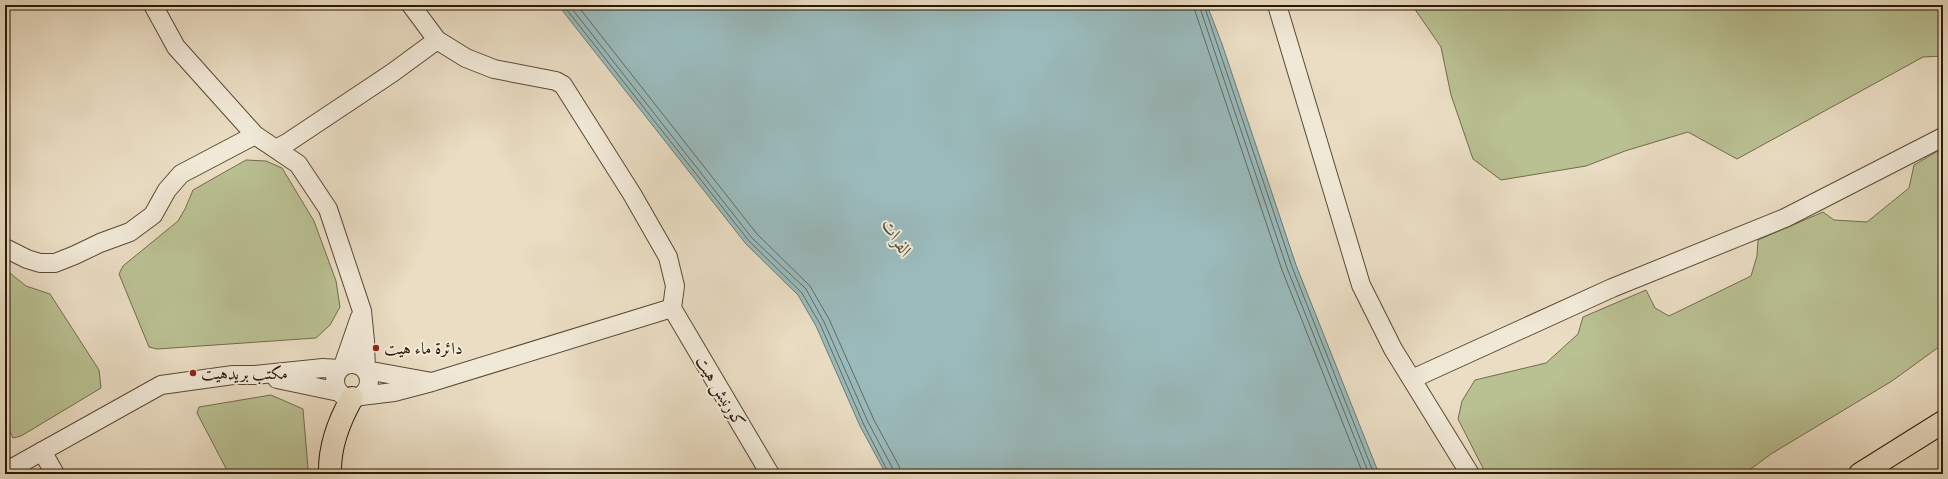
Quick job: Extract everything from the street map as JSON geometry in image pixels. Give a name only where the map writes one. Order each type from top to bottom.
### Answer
[{"type":"main road","points":[[330,474],[334,440],[338,425],[350,395]]},
{"type":"main road","points":[[1860,474],[1943,422]]},
{"type":"street","points":[[153,5],[176,47],[255,135],[298,164],[328,209],[362,311],[366,341],[366,370],[369,377],[369,384],[366,390],[350,395],[336,388],[334,378],[341,367],[362,311]]},
{"type":"street","points":[[254,375],[350,395],[394,392],[432,382],[672,308],[675,286],[668,257],[632,194],[563,85],[556,81],[494,69],[466,58],[436,40],[411,5]]},
{"type":"street","points":[[1277,5],[1361,285],[1393,348],[1470,474]]},
{"type":"street","points":[[276,149],[392,73],[436,40]]},
{"type":"street","points":[[5,248],[27,259],[40,263],[55,263],[100,242],[130,232],[153,215],[167,190],[181,174],[255,135]]},
{"type":"street","points":[[1412,379],[1612,288],[1785,218],[1943,137]]},
{"type":"street","name":"كورنيش هيت","points":[[672,308],[770,474]]},
{"type":"street","points":[[5,472],[161,385],[233,374],[254,375],[341,367],[352,363],[362,366],[366,370],[432,382]]},
{"type":"street","points":[[42,451],[55,474]]},
{"type":"green space","points":[[1412,5],[1943,5],[1943,56],[1923,57],[1737,159],[1688,132],[1625,151],[1586,166],[1501,180],[1473,159],[1451,95],[1441,47]]},
{"type":"green space","points":[[1943,148],[1943,344],[1892,381],[1771,454],[1744,474],[1486,474],[1458,419],[1462,401],[1475,380],[1546,363],[1578,334],[1583,317],[1646,290],[1655,308],[1669,316],[1751,276],[1757,256],[1758,240],[1823,212],[1834,220],[1867,222],[1909,188],[1914,165]]},
{"type":"green space","points":[[246,160],[266,161],[282,168],[314,221],[336,281],[340,307],[330,325],[316,338],[157,349],[149,347],[119,274],[123,266],[178,221],[193,190]]},
{"type":"green space","points":[[5,269],[26,286],[50,294],[99,370],[101,388],[21,436],[13,438],[5,422]]},
{"type":"green space","points":[[271,395],[303,409],[308,468],[307,474],[229,474],[197,413],[199,407]]},
{"type":"water","name":"الفرات","points":[[558,5],[1207,5],[1222,44],[1296,265],[1379,474],[886,474],[860,426],[816,326],[798,295],[746,244]]},
{"type":"place","name":"دائرة ماء هيت","points":[[376,348]]},
{"type":"place","name":"مكتب بريدهيت","points":[[193,373]]}]
